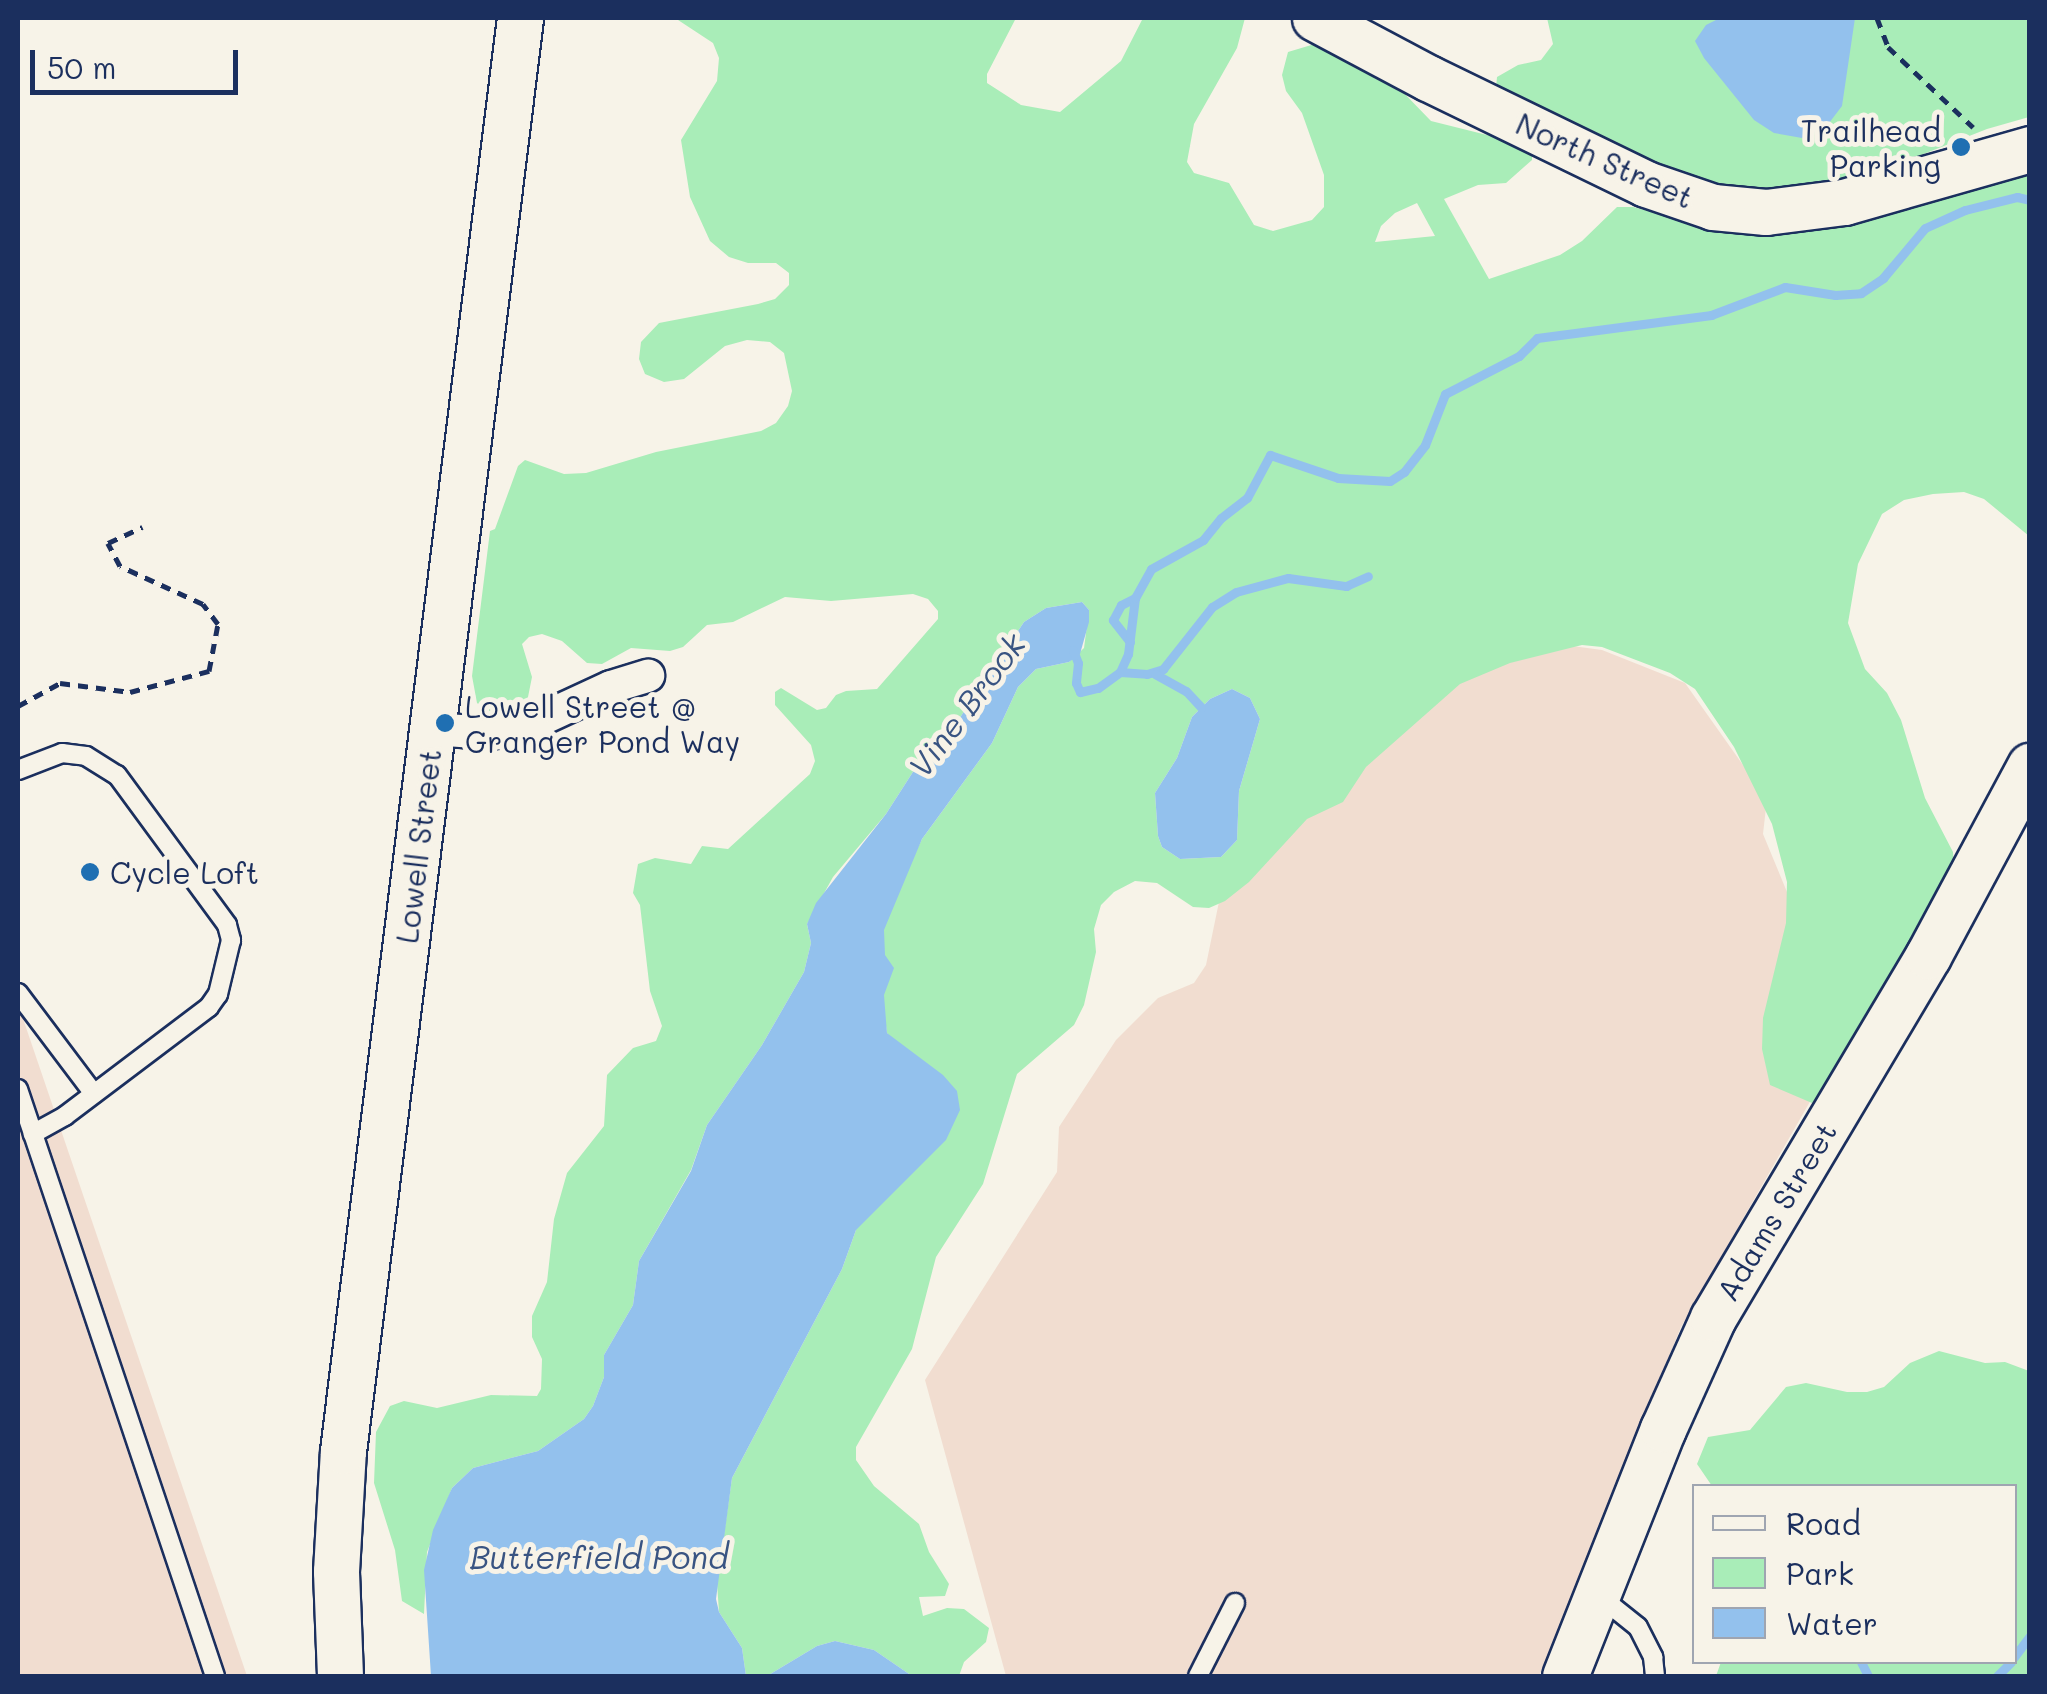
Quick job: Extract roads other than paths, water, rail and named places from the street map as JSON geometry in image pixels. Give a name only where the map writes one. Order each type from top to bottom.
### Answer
[{"type":"main road","name":"Lowell Street","points":[[340,1676],[335,1599],[340,1482],[520,18]]},
{"type":"main road","name":"North Street","points":[[1315,18],[1646,184],[1713,208],[1766,212],[1844,202],[2017,152]]},
{"type":"main road","name":"Adams Street","points":[[1565,1676],[1713,1318],[1928,956],[2030,766]]},
{"type":"street","points":[[432,729],[490,733],[520,728],[648,676]]},
{"type":"lane","points":[[18,770],[50,755],[73,754],[97,761],[118,775],[230,933],[230,949],[214,1001],[94,1094],[32,1134]]},
{"type":"lane","points":[[18,993],[94,1094]]},
{"type":"lane","points":[[18,1089],[215,1676]]},
{"type":"lane","points":[[1598,1595],[1638,1626],[1653,1657],[1655,1676]]},
{"type":"lane","points":[[1198,1676],[1235,1602]]},
{"type":"water","points":[[1720,18],[1855,18],[1842,106],[1826,127],[1802,138],[1774,133],[1754,120],[1695,41],[1706,25]]},
{"type":"water","name":"Butterfield Pond","points":[[1082,602],[1089,610],[1089,622],[1080,654],[1069,662],[1036,669],[1018,687],[992,743],[922,839],[884,930],[885,955],[894,968],[884,995],[887,1033],[943,1075],[957,1091],[960,1110],[946,1140],[856,1230],[842,1269],[732,1478],[716,1599],[719,1612],[742,1648],[746,1676],[431,1676],[424,1570],[433,1530],[452,1488],[473,1468],[538,1451],[584,1419],[604,1377],[604,1355],[633,1305],[639,1261],[691,1171],[707,1125],[762,1045],[804,972],[811,943],[807,924],[816,903],[886,814],[927,750],[959,719],[1024,622],[1046,608]]},
{"type":"water","points":[[1232,689],[1250,698],[1260,719],[1239,791],[1237,840],[1221,857],[1180,859],[1162,847],[1155,793],[1177,758],[1192,717],[1210,699]]},
{"type":"water","points":[[835,1641],[874,1650],[912,1676],[767,1676],[817,1646]]},
{"type":"waterway","name":"Vine Brook","points":[[1073,650],[1080,692],[1098,688],[1120,672],[1128,654],[1135,598],[1151,569],[1203,540],[1221,518],[1247,498],[1270,455],[1338,478],[1390,481],[1404,472],[1425,445],[1445,394],[1519,356],[1537,338],[1711,315],[1785,287],[1835,295],[1861,293],[1883,278],[1925,228],[1965,210],[2017,197],[2030,200]]},
{"type":"waterway","points":[[1120,672],[1147,674],[1163,669],[1212,607],[1236,592],[1288,578],[1346,586],[1368,576]]},
{"type":"waterway","points":[[1130,642],[1113,620],[1121,605],[1135,598]]},
{"type":"waterway","points":[[1155,674],[1186,691],[1201,707]]},
{"type":"waterway","points":[[2017,1653],[2030,1636]]},
{"type":"waterway","points":[[1862,1664],[1868,1676]]},
{"type":"waterway","points":[[1997,1676],[2009,1664]]},
{"type":"place","name":"Trailhead Parking","points":[[1961,147]]},
{"type":"place","name":"Lowell Street @ Granger Pond Way","points":[[445,723]]},
{"type":"place","name":"Cycle Loft","points":[[90,872]]}]
